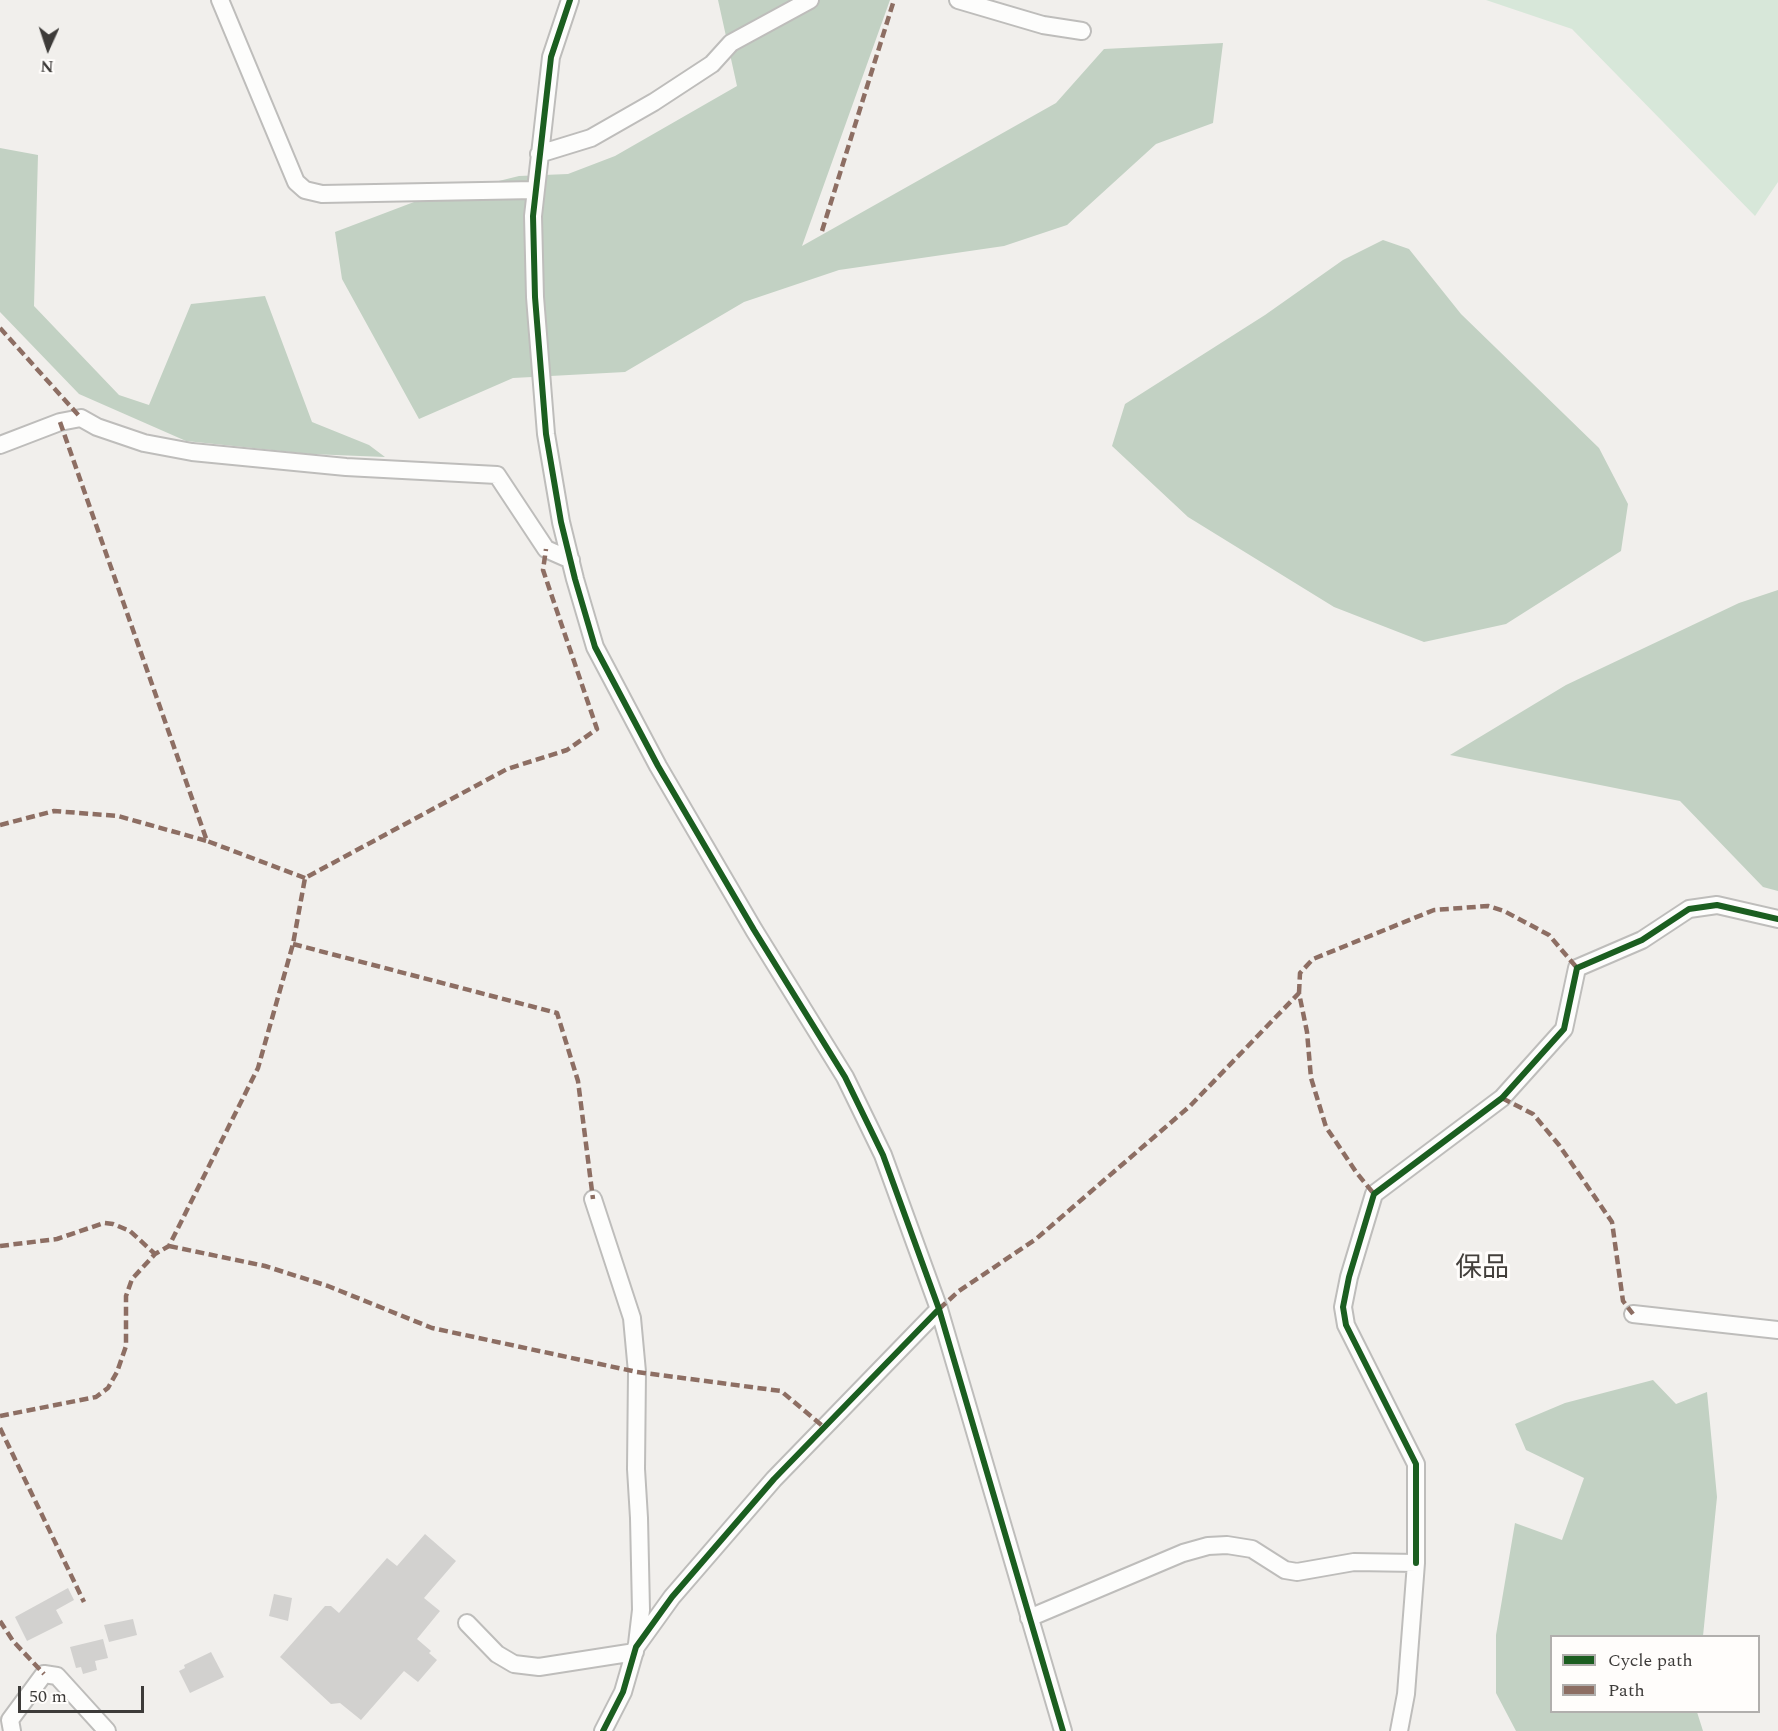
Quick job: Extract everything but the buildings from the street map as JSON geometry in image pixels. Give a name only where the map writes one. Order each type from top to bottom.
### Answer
[{"type":"street","points":[[220,0],[296,182],[304,190],[322,194],[536,190]]},
{"type":"street","points":[[570,0],[551,57],[539,154],[533,216],[535,297],[546,434],[561,522],[595,647],[658,766],[753,930],[845,1077],[883,1155],[939,1309],[1063,1731]]},
{"type":"street","points":[[539,154],[591,138],[654,102],[712,64],[730,43],[810,0]]},
{"type":"street","points":[[958,0],[1043,25],[1082,31]]},
{"type":"street","points":[[0,445],[60,422],[81,418],[97,427],[144,443],[192,452],[345,467],[497,475],[546,549],[571,560]]},
{"type":"street","points":[[1399,1731],[1406,1694],[1416,1563],[1416,1464],[1346,1325],[1343,1307],[1349,1277],[1374,1194],[1502,1098],[1526,1072],[1564,1029],[1576,968],[1642,940],[1689,909],[1717,905],[1778,919]]},
{"type":"street","points":[[593,1199],[632,1318],[637,1372],[636,1469],[642,1610],[635,1650],[623,1692],[603,1731]]},
{"type":"street","points":[[467,1623],[497,1654],[514,1664],[539,1667],[635,1650],[672,1597],[774,1479],[939,1309]]},
{"type":"street","points":[[1633,1314],[1778,1330]]},
{"type":"street","points":[[1029,1618],[1183,1553],[1208,1546],[1227,1545],[1252,1549],[1286,1570],[1297,1572],[1353,1562],[1416,1563]]},
{"type":"street","points":[[12,1731],[10,1720],[44,1674],[57,1676],[107,1731]]},
{"type":"green space","points":[[718,0],[890,0],[802,246],[1056,103],[1104,49],[1223,43],[1213,123],[1156,144],[1067,225],[1004,246],[839,270],[744,302],[625,372],[513,378],[419,419],[342,279],[335,232],[414,202],[519,176],[568,174],[615,156],[737,86]]},
{"type":"green space","points":[[1486,0],[1778,0],[1778,182],[1755,216],[1572,29]]},
{"type":"green space","points":[[0,148],[38,155],[34,306],[119,395],[149,405],[191,304],[265,296],[312,422],[369,445],[385,457],[310,454],[186,441],[79,394],[0,312]]},
{"type":"green space","points":[[1383,240],[1409,249],[1461,314],[1599,448],[1628,504],[1621,551],[1506,624],[1424,642],[1334,607],[1188,517],[1112,446],[1125,404],[1265,315],[1343,260]]},
{"type":"green space","points":[[1778,590],[1778,891],[1763,887],[1680,801],[1450,755],[1566,685],[1739,603]]},
{"type":"green space","points":[[1653,1380],[1676,1404],[1707,1392],[1717,1497],[1703,1635],[1550,1635],[1550,1713],[1697,1713],[1703,1731],[1516,1731],[1496,1693],[1496,1635],[1515,1523],[1562,1540],[1584,1478],[1526,1450],[1515,1424],[1565,1403]]},
{"type":"marked path","points":[[822,231],[894,0]]},
{"type":"marked path","points":[[0,328],[81,418]]},
{"type":"marked path","points":[[60,422],[207,841],[305,878]]},
{"type":"marked path","points":[[0,1416],[96,1397],[108,1388],[117,1372],[126,1346],[126,1296],[132,1279],[155,1254],[169,1246],[258,1068],[293,944],[305,878],[507,769],[567,750],[597,729],[543,570],[546,549]]},
{"type":"marked path","points":[[0,825],[54,811],[118,816],[207,841]]},
{"type":"marked path","points":[[1299,993],[1300,973],[1313,959],[1434,910],[1488,906],[1504,911],[1549,935],[1577,968]]},
{"type":"marked path","points":[[293,944],[557,1013],[578,1081],[593,1199]]},
{"type":"marked path","points":[[939,1309],[959,1291],[1036,1239],[1190,1106],[1299,993],[1307,1032],[1311,1078],[1326,1127],[1356,1172],[1374,1194]]},
{"type":"marked path","points":[[1502,1098],[1533,1114],[1559,1145],[1612,1222],[1623,1301],[1633,1314]]},
{"type":"marked path","points":[[0,1246],[57,1239],[104,1223],[130,1231],[155,1254]]},
{"type":"marked path","points":[[169,1246],[265,1266],[328,1286],[432,1328],[637,1372],[781,1391],[825,1428]]},
{"type":"marked path","points":[[0,1428],[84,1602]]},
{"type":"marked path","points":[[0,1621],[13,1641],[44,1674]]},
{"type":"cycle path","points":[[570,0],[551,57],[533,216],[535,297],[546,434],[561,522],[575,579],[595,647],[658,766],[754,930],[845,1077],[883,1155],[939,1309],[1063,1731]]},
{"type":"cycle path","points":[[1416,1563],[1416,1464],[1346,1325],[1343,1307],[1349,1277],[1374,1194],[1502,1098],[1564,1029],[1577,968],[1642,940],[1689,909],[1717,905],[1778,919]]},
{"type":"cycle path","points":[[603,1731],[623,1692],[636,1647],[672,1597],[774,1479],[939,1309]]},
{"type":"district","name":"保品","points":[[1482,1271]]}]
